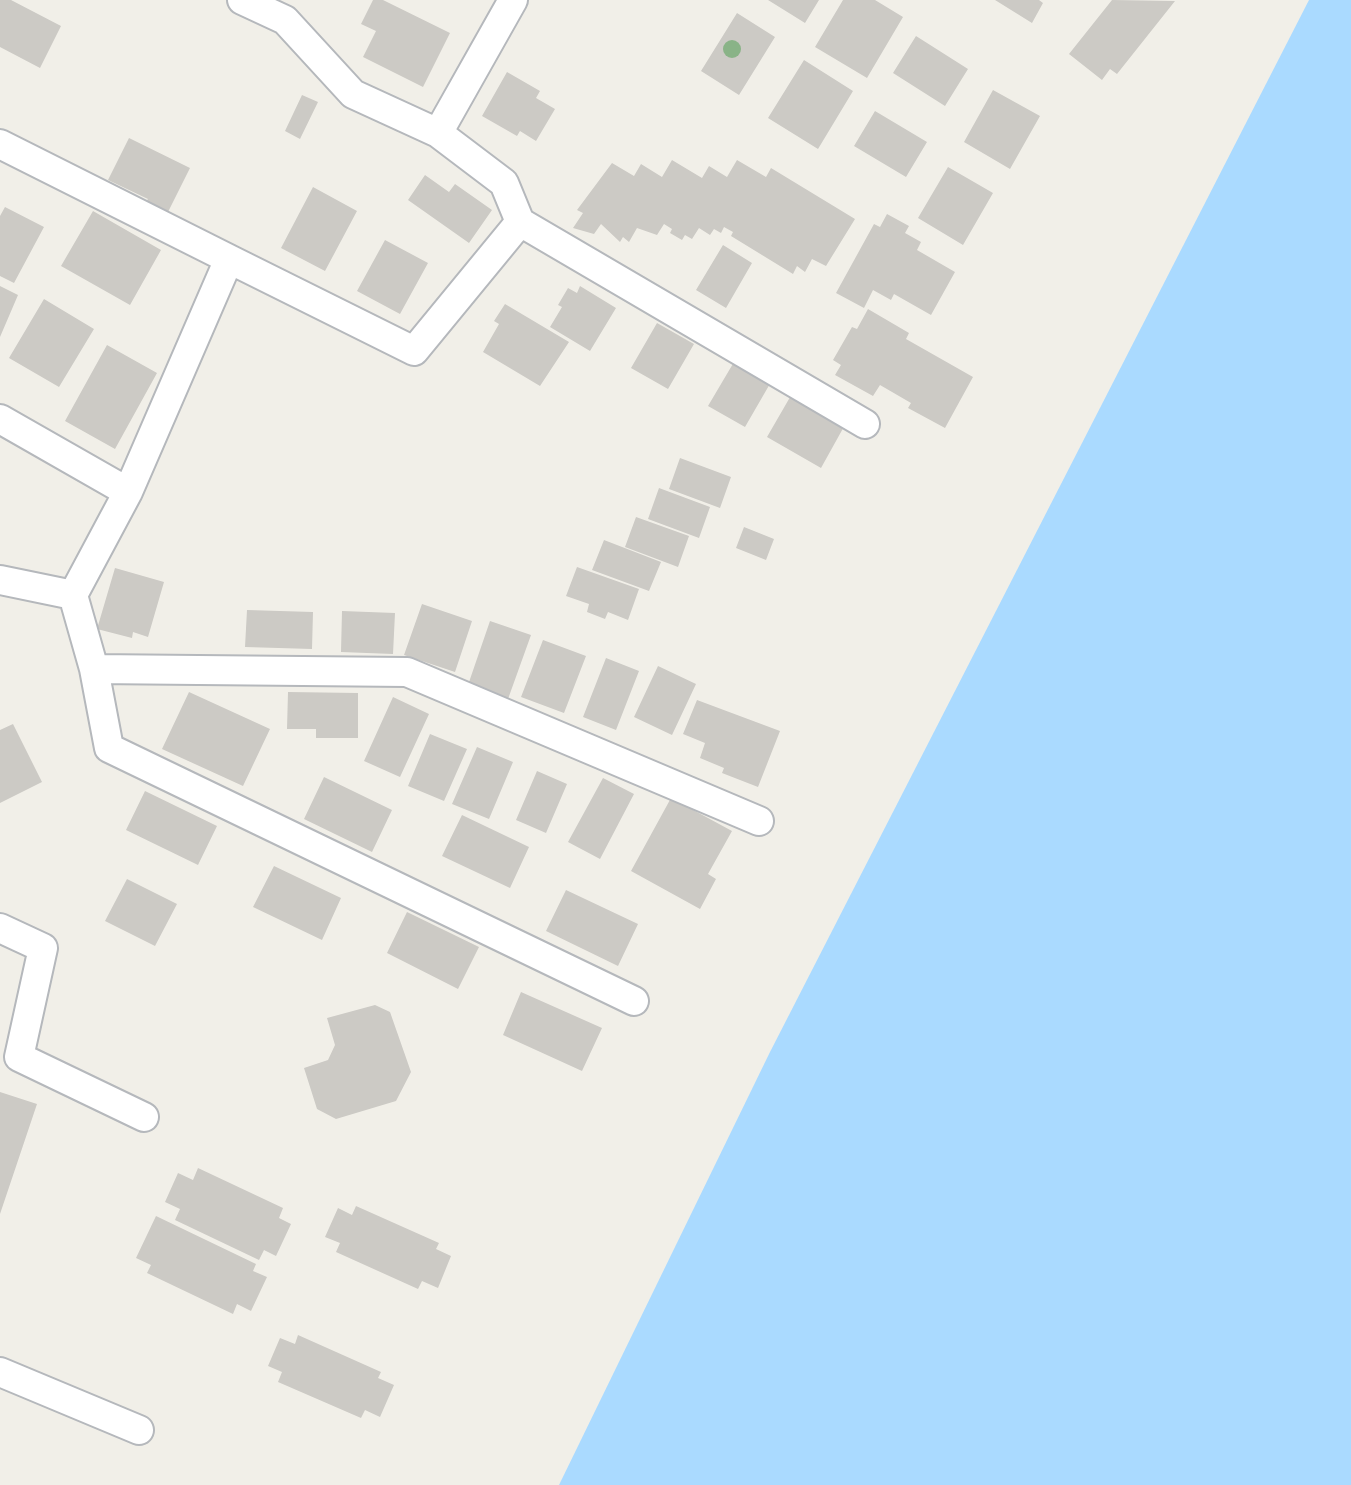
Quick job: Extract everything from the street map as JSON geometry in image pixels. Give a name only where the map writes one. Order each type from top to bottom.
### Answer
[{"type":"street","points":[[242,0],[285,20],[353,94],[438,132],[504,183],[520,222],[865,424]]},
{"type":"street","points":[[438,132],[513,0]]},
{"type":"street","points":[[0,144],[414,351],[520,222]]},
{"type":"street","points":[[229,259],[128,492],[73,595],[94,669],[109,748],[634,1001]]},
{"type":"street","points":[[0,419],[128,492]]},
{"type":"street","points":[[0,580],[73,595]]},
{"type":"street","points":[[94,669],[407,672],[759,821]]},
{"type":"street","points":[[0,928],[43,948],[19,1057],[144,1118]]},
{"type":"street","points":[[0,1372],[139,1430]]},
{"type":"water","points":[[1309,0],[1351,0],[1351,1485],[559,1485],[770,1052]]},
{"type":"building","points":[[0,0],[11,0],[61,26],[40,68],[0,47]]},
{"type":"building","points":[[373,0],[383,0],[450,33],[423,87],[363,57],[376,31],[361,24]]},
{"type":"building","points":[[768,0],[819,0],[805,23]]},
{"type":"building","points":[[843,0],[875,0],[903,17],[867,78],[815,47]]},
{"type":"building","points":[[995,0],[1039,0],[1043,3],[1032,23]]},
{"type":"building","points":[[1112,0],[1175,1],[1117,74],[1110,69],[1102,80],[1069,54]]},
{"type":"building","points":[[737,13],[775,37],[739,95],[701,71]]},
{"type":"building","points":[[916,36],[968,69],[945,106],[893,73]]},
{"type":"building","points":[[804,60],[853,91],[818,149],[768,118]]},
{"type":"building","points":[[507,72],[540,91],[536,98],[555,109],[536,141],[520,131],[517,136],[482,116]]},
{"type":"building","points":[[993,90],[1040,116],[1010,169],[964,142]]},
{"type":"building","points":[[302,95],[318,102],[300,139],[285,131]]},
{"type":"building","points":[[875,111],[927,142],[906,177],[854,146]]},
{"type":"building","points":[[129,138],[190,168],[166,216],[144,204],[148,199],[108,180]]},
{"type":"building","points":[[672,160],[702,178],[709,166],[727,177],[737,160],[766,177],[771,168],[855,219],[826,266],[812,259],[805,272],[797,266],[793,274],[731,236],[733,232],[724,227],[721,233],[714,229],[710,235],[699,228],[692,239],[685,235],[682,240],[670,233],[672,229],[664,224],[657,235],[637,228],[629,242],[623,237],[620,242],[601,224],[594,234],[573,228],[583,213],[577,210],[612,163],[634,176],[641,164],[662,177]]},
{"type":"building","points":[[948,167],[993,193],[963,245],[918,218]]},
{"type":"building","points":[[425,175],[449,192],[455,184],[492,210],[469,243],[408,200]]},
{"type":"building","points":[[313,187],[357,211],[325,271],[281,248]]},
{"type":"building","points":[[5,207],[44,227],[14,283],[0,276],[0,216]]},
{"type":"building","points":[[93,211],[161,250],[130,305],[61,266]]},
{"type":"building","points":[[887,214],[909,226],[905,233],[921,242],[917,250],[955,272],[931,315],[894,294],[891,300],[873,290],[864,308],[836,293],[874,224],[880,227]]},
{"type":"building","points":[[385,240],[428,263],[400,314],[357,291]]},
{"type":"building","points":[[723,245],[752,263],[726,308],[696,290]]},
{"type":"building","points":[[0,286],[18,295],[0,337]]},
{"type":"building","points":[[580,286],[616,308],[590,351],[550,327],[562,307],[558,305],[568,288],[577,293]]},
{"type":"building","points":[[44,299],[94,329],[59,387],[9,358]]},
{"type":"building","points":[[505,304],[569,342],[540,386],[483,352],[499,324],[494,321]]},
{"type":"building","points":[[868,309],[909,333],[906,339],[973,377],[945,428],[908,408],[911,403],[880,385],[873,396],[835,375],[841,365],[833,360],[852,327],[857,329]]},
{"type":"building","points":[[657,323],[694,344],[668,389],[631,368]]},
{"type":"building","points":[[107,345],[157,373],[115,449],[65,421]]},
{"type":"building","points":[[734,362],[771,382],[745,427],[708,406]]},
{"type":"building","points":[[793,392],[846,423],[821,468],[767,437]]},
{"type":"building","points":[[680,458],[731,477],[720,508],[669,489]]},
{"type":"building","points":[[659,488],[710,507],[699,538],[648,519]]},
{"type":"building","points":[[636,517],[689,536],[678,567],[625,547]]},
{"type":"building","points":[[744,527],[774,539],[766,560],[736,548]]},
{"type":"building","points":[[604,540],[661,562],[649,591],[592,570]]},
{"type":"building","points":[[577,567],[639,589],[628,620],[608,612],[605,619],[587,612],[589,604],[566,596]]},
{"type":"building","points":[[115,568],[164,582],[148,637],[133,632],[132,638],[97,629]]},
{"type":"building","points":[[422,604],[472,621],[455,672],[404,655]]},
{"type":"building","points":[[247,610],[313,612],[312,649],[245,647]]},
{"type":"building","points":[[342,611],[395,613],[393,654],[341,652]]},
{"type":"building","points":[[490,621],[531,635],[508,699],[468,685]]},
{"type":"building","points":[[543,640],[586,656],[564,713],[521,697]]},
{"type":"building","points":[[606,658],[639,671],[616,730],[583,717]]},
{"type":"building","points":[[658,666],[696,684],[672,735],[634,717]]},
{"type":"building","points":[[189,692],[270,729],[243,786],[162,749]]},
{"type":"building","points":[[288,692],[358,693],[358,738],[316,738],[316,729],[287,729]]},
{"type":"building","points":[[393,697],[429,714],[400,777],[364,761]]},
{"type":"building","points":[[697,700],[780,731],[758,787],[722,773],[724,768],[700,758],[705,743],[683,734]]},
{"type":"building","points":[[13,724],[42,782],[0,803],[0,730]]},
{"type":"building","points":[[430,734],[467,749],[444,801],[408,786]]},
{"type":"building","points":[[477,747],[513,762],[489,819],[452,804]]},
{"type":"building","points":[[537,771],[567,784],[546,833],[516,820]]},
{"type":"building","points":[[324,777],[392,810],[372,852],[304,819]]},
{"type":"building","points":[[603,778],[634,794],[600,859],[568,842]]},
{"type":"building","points":[[145,791],[217,826],[198,865],[126,830]]},
{"type":"building","points":[[671,798],[732,831],[708,874],[716,879],[700,909],[631,871]]},
{"type":"building","points":[[462,815],[529,847],[510,888],[442,856]]},
{"type":"building","points":[[274,866],[341,898],[322,940],[253,907]]},
{"type":"building","points":[[127,879],[177,904],[155,946],[105,921]]},
{"type":"building","points":[[566,890],[638,924],[618,966],[546,931]]},
{"type":"building","points":[[407,912],[479,947],[458,989],[387,953]]},
{"type":"building","points":[[521,992],[602,1028],[582,1071],[503,1035]]},
{"type":"building","points":[[375,1005],[390,1012],[411,1072],[396,1101],[336,1119],[317,1109],[304,1068],[328,1060],[335,1045],[327,1018]]},
{"type":"building","points":[[0,1092],[37,1104],[0,1214]]},
{"type":"building","points":[[198,1168],[283,1208],[279,1218],[291,1224],[276,1256],[264,1250],[259,1260],[175,1220],[180,1209],[165,1202],[178,1173],[193,1180]]},
{"type":"building","points":[[356,1206],[439,1243],[436,1249],[451,1256],[438,1288],[422,1281],[418,1289],[336,1252],[340,1243],[325,1237],[338,1208],[352,1215]]},
{"type":"building","points":[[156,1216],[256,1264],[253,1271],[267,1277],[251,1311],[237,1304],[233,1314],[147,1273],[151,1265],[136,1258]]},
{"type":"building","points":[[298,1335],[381,1372],[378,1378],[394,1385],[380,1417],[365,1410],[361,1418],[278,1382],[282,1372],[268,1366],[280,1338],[295,1344]]}]
